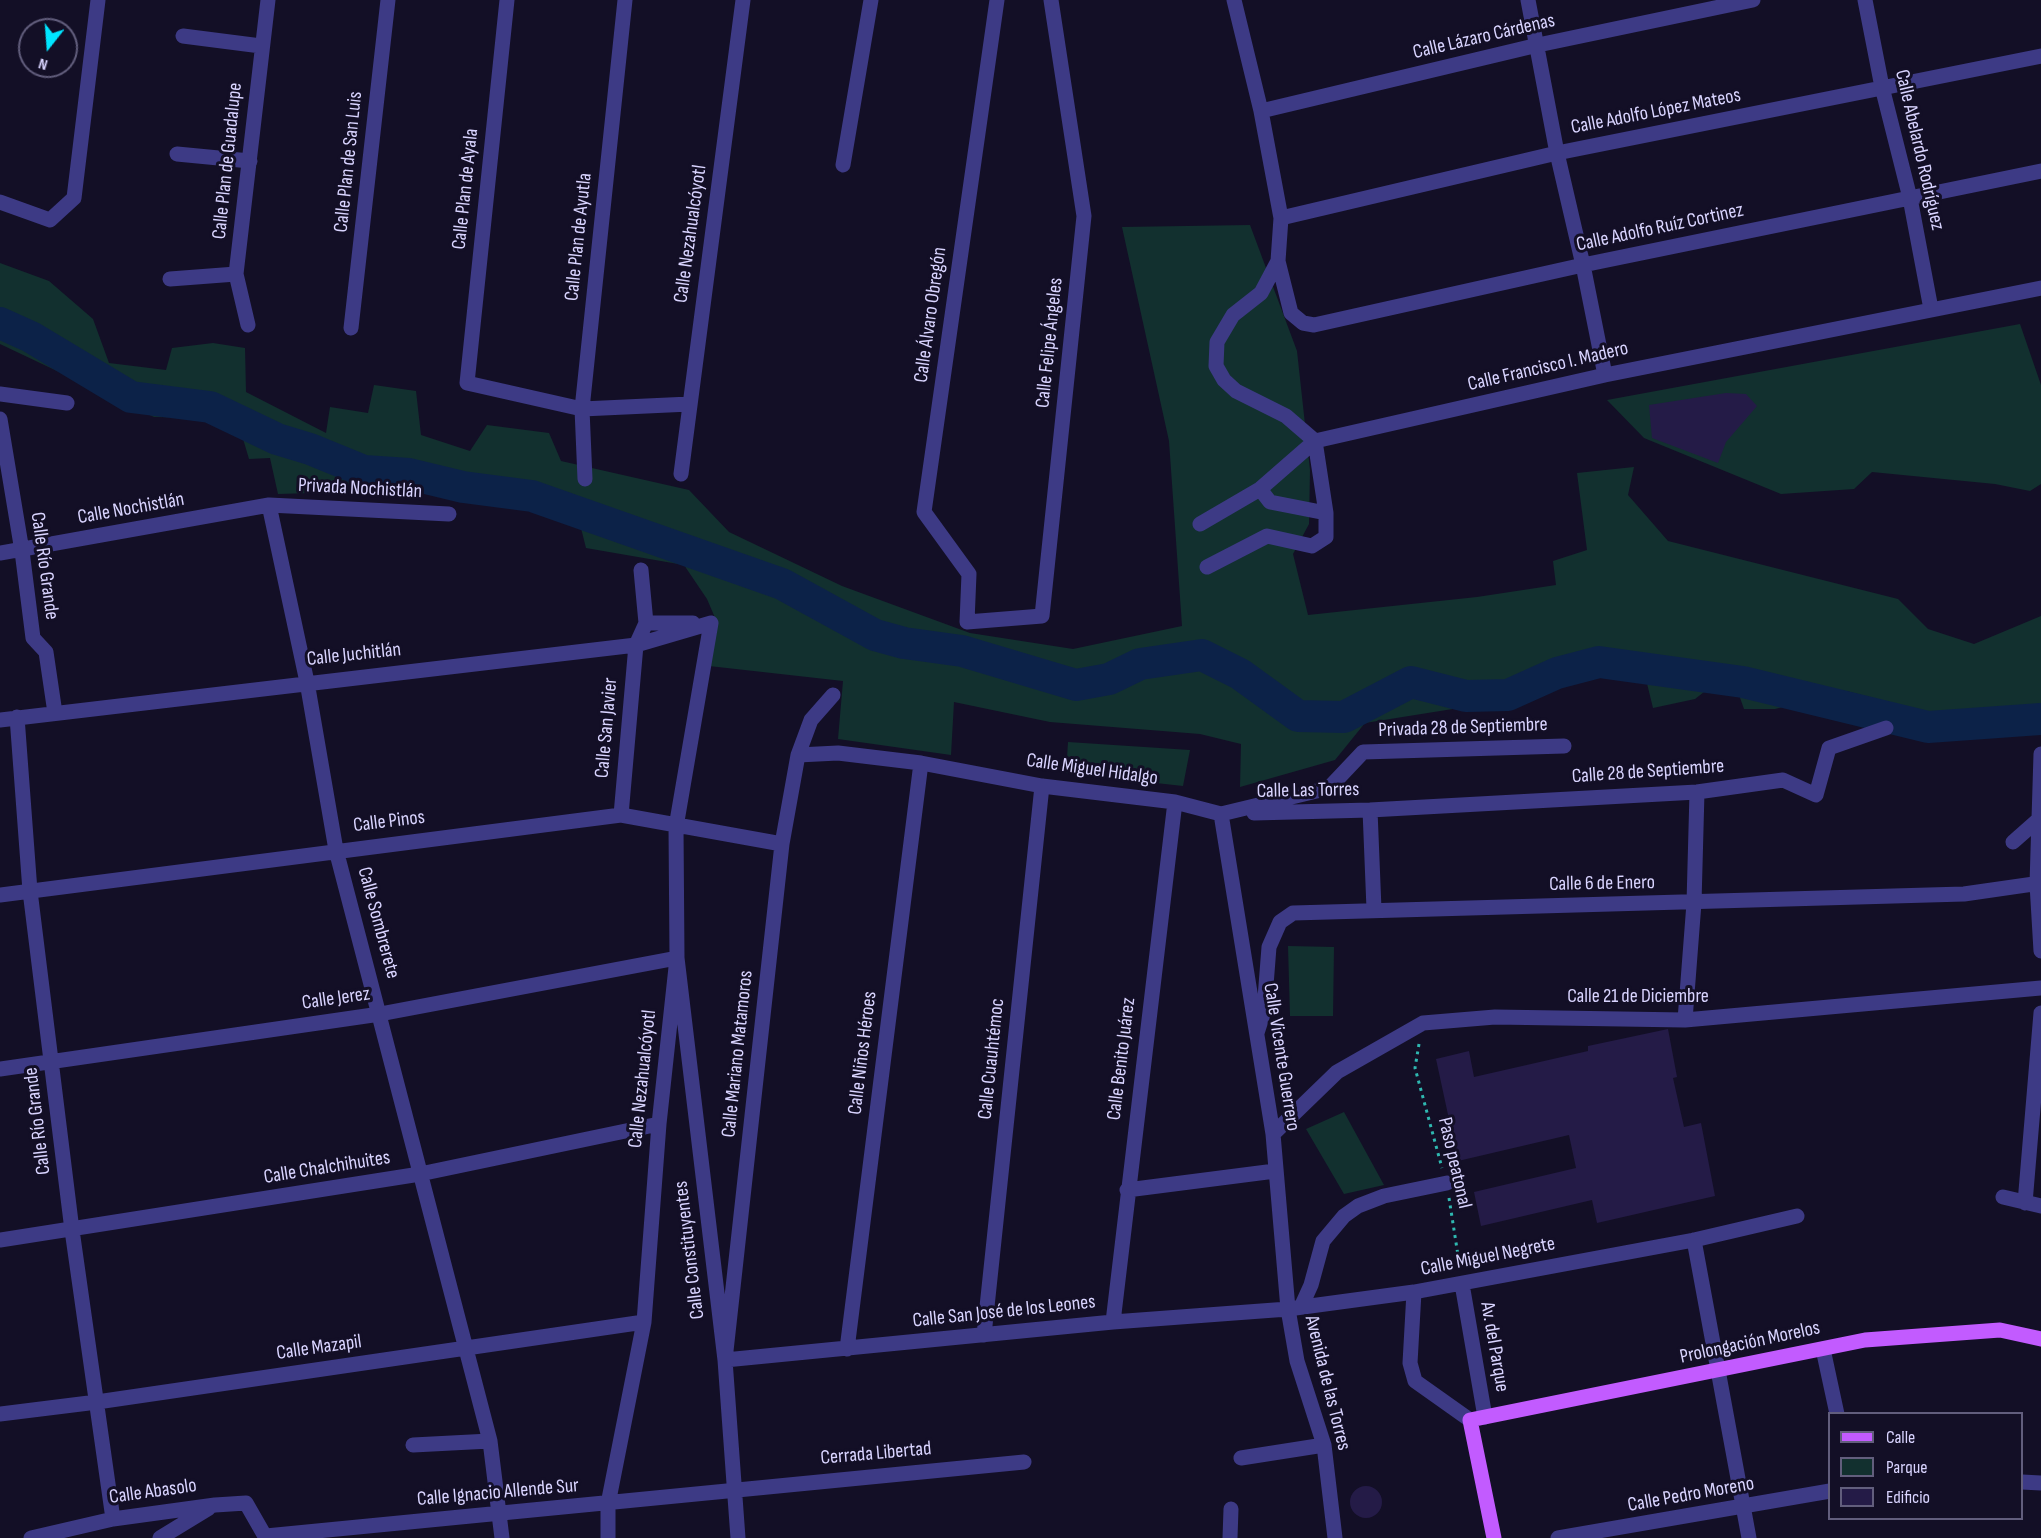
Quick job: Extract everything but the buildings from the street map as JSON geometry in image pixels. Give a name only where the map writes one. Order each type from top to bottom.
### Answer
[{"type":"main road","name":"Prolongación Morelos","points":[[1478,1419],[1718,1372],[1865,1340],[2000,1330],[2041,1339]]},
{"type":"main road","points":[[1478,1419],[1494,1538]]},
{"type":"street","points":[[0,202],[50,220],[74,198],[98,0]]},
{"type":"street","name":"Calle Plan de Guadalupe","points":[[248,325],[236,274],[268,0]]},
{"type":"street","name":"Calle Plan de San Luis","points":[[351,328],[388,0]]},
{"type":"street","name":"Calle Plan de Ayala","points":[[507,0],[467,383],[582,410]]},
{"type":"street","name":"Calle Plan de Ayutla","points":[[585,479],[582,410],[626,0]]},
{"type":"street","name":"Calle Nezahualcóyotl","points":[[681,474],[744,0]]},
{"type":"street","points":[[843,165],[871,0]]},
{"type":"street","name":"Calle Álvaro Obregón","points":[[967,621],[969,574],[924,512],[996,0]]},
{"type":"street","name":"Calle Felipe Ángeles","points":[[967,621],[1042,616],[1084,216],[1051,0]]},
{"type":"street","points":[[1207,567],[1267,536],[1312,546],[1326,537],[1326,513],[1315,441],[1286,417],[1236,391],[1224,380],[1216,366],[1217,342],[1233,315],[1261,293],[1278,261],[1281,218],[1261,111],[1234,0]]},
{"type":"street","points":[[1528,0],[1557,153],[1605,375]]},
{"type":"street","name":"Calle Lázaro Cárdenas","points":[[1261,111],[1538,45],[1753,0]]},
{"type":"street","name":"Calle Abelardo Rodríguez","points":[[1865,0],[1882,87],[1910,198],[1931,309]]},
{"type":"street","points":[[183,36],[261,46]]},
{"type":"street","name":"Calle Adolfo López Mateos","points":[[1281,218],[1557,153],[2041,56]]},
{"type":"street","points":[[177,154],[250,161]]},
{"type":"street","name":"Calle Adolfo Ruíz Cortinez","points":[[1278,261],[1291,313],[1296,319],[1314,325],[1583,265],[2041,171]]},
{"type":"street","points":[[170,279],[236,274]]},
{"type":"street","name":"Calle Francisco I. Madero","points":[[1315,441],[1605,375],[2041,288]]},
{"type":"street","points":[[0,394],[68,403]]},
{"type":"street","points":[[582,410],[690,404]]},
{"type":"street","name":"Calle Río Grande","points":[[0,419],[22,551],[33,638],[46,652],[55,713]]},
{"type":"street","points":[[1200,524],[1260,489],[1315,441]]},
{"type":"street","points":[[1260,489],[1270,502],[1326,513]]},
{"type":"street","name":"Calle Nochistlán","points":[[0,553],[22,551],[269,505]]},
{"type":"street","name":"Privada Nochistlán","points":[[269,505],[449,514]]},
{"type":"street","name":"Calle Sombrerete","points":[[269,505],[308,682],[336,850],[490,1441],[501,1513],[502,1538]]},
{"type":"street","points":[[641,570],[646,623],[711,623]]},
{"type":"street","name":"Calle San Javier","points":[[621,815],[636,645],[646,623]]},
{"type":"street","name":"Calle Nezahualcóyotl","points":[[608,1538],[608,1504],[644,1322],[659,1124],[677,958],[676,827],[711,623]]},
{"type":"street","name":"Calle Juchitlán","points":[[0,720],[636,645],[711,623]]},
{"type":"street","name":"Calle Mariano Matamoros","points":[[724,1360],[782,843],[798,755],[811,720],[833,695]]},
{"type":"street","name":"Calle Río Grande","points":[[17,717],[30,891],[72,1230],[113,1519]]},
{"type":"street","name":"Calle 28 de Septiembre","points":[[1370,810],[1697,792],[1783,780],[1816,795],[1828,748],[1886,728]]},
{"type":"street","name":"Privada 28 de Septiembre","points":[[1363,752],[1564,746]]},
{"type":"street","name":"Calle Miguel Hidalgo","points":[[798,755],[838,753],[921,763],[1042,786],[1175,802],[1221,814],[1329,788],[1363,752]]},
{"type":"street","points":[[2041,754],[2039,819],[2041,951]]},
{"type":"street","name":"Calle Niños Héroes","points":[[847,1349],[921,763]]},
{"type":"street","name":"Calle Cuauhtémoc","points":[[984,1335],[1042,786]]},
{"type":"street","points":[[1685,1020],[1694,903],[1697,792]]},
{"type":"street","name":"Calle Benito Juárez","points":[[1113,1322],[1126,1190],[1175,802]]},
{"type":"street","name":"Calle Las Torres","points":[[1221,814],[1370,810],[1374,909]]},
{"type":"street","name":"Calle Vicente Guerrero","points":[[1221,814],[1273,1134],[1275,1171],[1294,1308]]},
{"type":"street","name":"Calle Pinos","points":[[0,895],[621,815],[676,827],[782,843]]},
{"type":"street","points":[[2013,842],[2039,819]]},
{"type":"street","name":"Calle 6 de Enero","points":[[1257,1033],[1264,1011],[1269,947],[1280,922],[1293,913],[1964,894],[2039,884]]},
{"type":"street","name":"Calle Jerez","points":[[0,1069],[380,1014],[677,958]]},
{"type":"street","name":"Calle Constituyentes","points":[[677,958],[724,1360],[738,1538]]},
{"type":"street","name":"Calle 21 de Diciembre","points":[[1273,1134],[1337,1072],[1423,1023],[1495,1017],[1685,1020],[2041,988]]},
{"type":"street","points":[[2025,1203],[2041,1013]]},
{"type":"street","name":"Calle Chalchihuites","points":[[0,1240],[420,1174],[659,1124]]},
{"type":"street","points":[[1126,1190],[1275,1171]]},
{"type":"street","points":[[1294,1308],[1311,1285],[1323,1241],[1344,1216],[1358,1206],[1384,1196],[1447,1183]]},
{"type":"street","points":[[2003,1197],[2041,1206]]},
{"type":"street","name":"Calle Miguel Negrete","points":[[1294,1308],[1414,1292],[1458,1278],[1694,1239],[1797,1216]]},
{"type":"street","points":[[1694,1239],[1749,1538]]},
{"type":"street","name":"Av. del Parque","points":[[1458,1278],[1478,1419]]},
{"type":"street","points":[[1414,1292],[1410,1363],[1415,1381],[1478,1419]]},
{"type":"street","name":"Calle San José de los Leones","points":[[724,1360],[1113,1322],[1294,1308]]},
{"type":"street","name":"Avenida de las Torres","points":[[1294,1308],[1298,1361],[1324,1445],[1335,1538]]},
{"type":"street","name":"Calle Mazapil","points":[[0,1414],[97,1402],[644,1322]]},
{"type":"street","points":[[1823,1349],[1837,1412]]},
{"type":"street","points":[[413,1445],[490,1441]]},
{"type":"street","points":[[1241,1458],[1324,1445]]},
{"type":"street","name":"Cerrada Libertad","points":[[733,1489],[1024,1462]]},
{"type":"street","points":[[2023,1482],[2041,1483]]},
{"type":"street","name":"Calle Ignacio Allende Sur","points":[[266,1537],[608,1504],[733,1489]]},
{"type":"street","name":"Calle Pedro Moreno","points":[[1558,1538],[1744,1508],[1828,1491]]},
{"type":"street","name":"Calle Abasolo","points":[[31,1538],[113,1519],[215,1504],[246,1503],[266,1537]]},
{"type":"street","points":[[160,1538],[215,1504]]},
{"type":"street","points":[[1230,1538],[1231,1509]]},
{"type":"path","name":"Paso peatonal","points":[[1423,1023],[1414,1068],[1447,1183],[1460,1269],[1458,1278]]},
{"type":"green space","points":[[1250,225],[1297,351],[1310,470],[1309,524],[1293,554],[1308,615],[1477,597],[1556,585],[1553,561],[1587,550],[1577,473],[1634,467],[1628,495],[1668,541],[1898,599],[1928,629],[1974,644],[2041,616],[2041,707],[1950,718],[1846,691],[1775,709],[1744,709],[1738,692],[1713,685],[1695,699],[1653,708],[1642,663],[1599,669],[1509,700],[1365,723],[1335,760],[1240,787],[1241,744],[1200,734],[1050,722],[954,702],[951,755],[838,739],[843,681],[709,666],[716,620],[707,599],[684,565],[586,548],[580,524],[506,505],[412,490],[278,494],[270,458],[249,459],[241,432],[214,418],[154,417],[0,344],[0,263],[49,281],[93,319],[109,363],[166,370],[172,348],[213,343],[245,348],[246,392],[326,433],[330,407],[368,413],[374,385],[416,391],[421,435],[470,451],[487,425],[549,433],[561,461],[689,490],[729,532],[842,586],[970,633],[1073,649],[1182,626],[1169,441],[1122,227]]},
{"type":"green space","points":[[2020,324],[2041,385],[2041,484],[2030,491],[1995,484],[1872,472],[1854,489],[1781,494],[1644,438],[1607,400]]},
{"type":"green space","points":[[1068,742],[1190,750],[1183,786],[1066,773]]},
{"type":"green space","points":[[1288,946],[1334,947],[1333,1016],[1290,1016]]},
{"type":"green space","points":[[1344,1112],[1384,1185],[1344,1194],[1306,1129]]},
{"type":"waterway","points":[[0,323],[31,337],[131,397],[210,407],[277,439],[310,449],[364,471],[409,474],[463,487],[532,496],[782,584],[875,635],[904,643],[962,651],[1076,685],[1109,679],[1140,664],[1202,655],[1240,674],[1298,716],[1344,717],[1411,682],[1466,696],[1508,695],[1557,673],[1599,662],[1743,682],[1928,727],[2041,719]]}]
